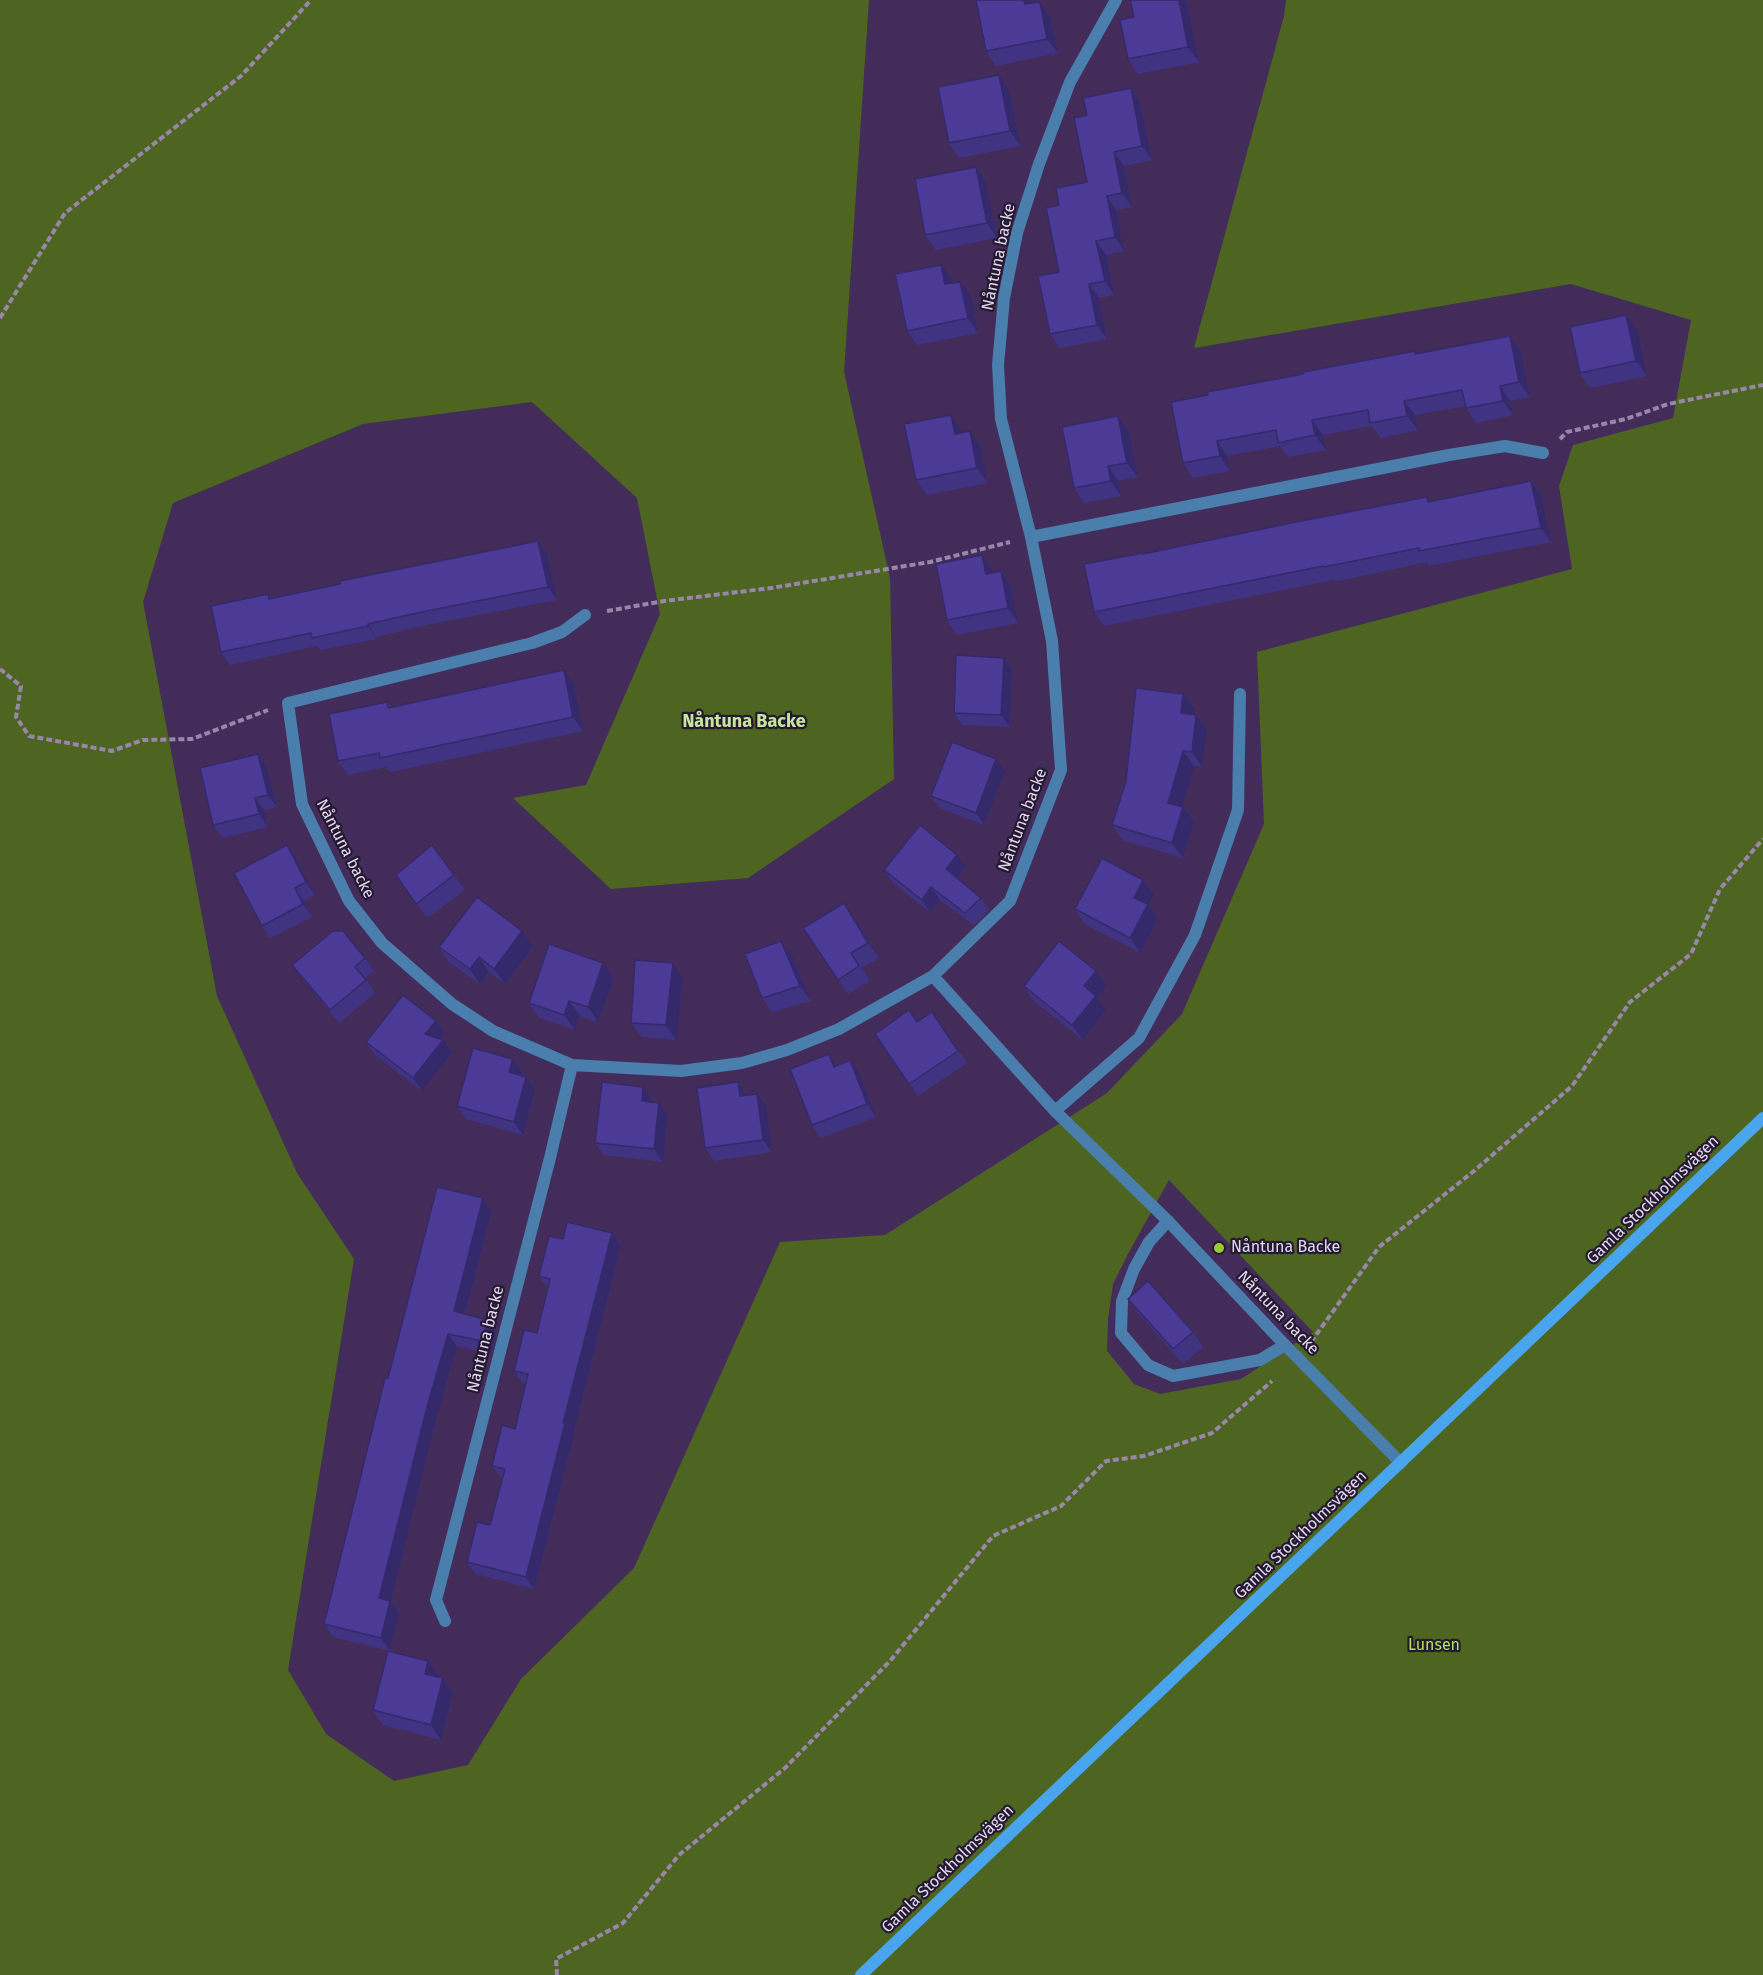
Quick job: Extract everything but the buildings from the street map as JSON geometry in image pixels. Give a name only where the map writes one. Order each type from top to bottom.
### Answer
[{"type":"main road","name":"Gamla Stockholmsvägen","points":[[861,1975],[1763,1118]]},
{"type":"street","name":"Nåntuna backe","points":[[288,703],[302,804],[349,901],[382,943],[452,1004],[494,1031],[572,1065],[681,1071],[742,1063],[787,1050],[838,1029],[933,976],[1010,901],[1061,770],[1052,641],[1031,537],[1000,419],[998,365],[1004,298],[1017,233],[1039,164],[1070,82],[1116,0]]},
{"type":"street","points":[[1031,537],[1449,455],[1505,446],[1543,453]]},
{"type":"street","points":[[288,703],[532,643],[562,632],[585,615]]},
{"type":"street","points":[[1055,1111],[1139,1038],[1195,935],[1238,810],[1240,694]]},
{"type":"street","name":"Nåntuna backe","points":[[933,976],[1055,1111],[1168,1221],[1401,1463]]},
{"type":"street","name":"Nåntuna backe","points":[[445,1621],[436,1600],[572,1065]]},
{"type":"street","points":[[1168,1221],[1149,1242],[1134,1269],[1122,1301],[1121,1333],[1148,1365],[1173,1376],[1260,1360],[1285,1345]]},
{"type":"path","points":[[0,318],[65,213],[241,76],[311,0]]},
{"type":"path","points":[[1543,453],[1567,432],[1626,419],[1668,404],[1763,385]]},
{"type":"path","points":[[585,615],[664,601],[771,588],[930,562],[1031,537]]},
{"type":"path","points":[[0,669],[21,686],[16,717],[29,736],[112,751],[143,740],[192,739],[288,703]]},
{"type":"path","points":[[557,1975],[556,1959],[623,1923],[679,1855],[785,1768],[890,1661],[993,1536],[1062,1506],[1106,1461],[1144,1456],[1212,1434],[1259,1391],[1299,1359],[1379,1246],[1474,1171],[1572,1086],[1630,1002],[1691,954],[1720,889],[1763,839]]},
{"type":"green space","name":"Lunsen","points":[[0,0],[869,0],[844,372],[890,578],[894,779],[748,878],[611,889],[513,798],[586,785],[660,614],[637,498],[532,402],[363,424],[173,503],[143,602],[217,996],[297,1173],[354,1259],[288,1670],[326,1734],[394,1781],[468,1765],[521,1679],[634,1568],[780,1242],[885,1235],[1107,1093],[1182,1014],[1264,824],[1257,652],[1572,569],[1559,486],[1573,445],[1673,418],[1691,320],[1571,284],[1194,348],[1284,16],[1286,0],[1763,0],[1763,1975],[0,1975]],"holes":[[[1169,1180],[1313,1332],[1241,1379],[1160,1394],[1134,1384],[1107,1351],[1108,1319],[1113,1284]]]},
{"type":"place","name":"Nåntuna Backe","points":[[1219,1248]]},
{"type":"district","name":"Nåntuna Backe","points":[[744,722]]}]
